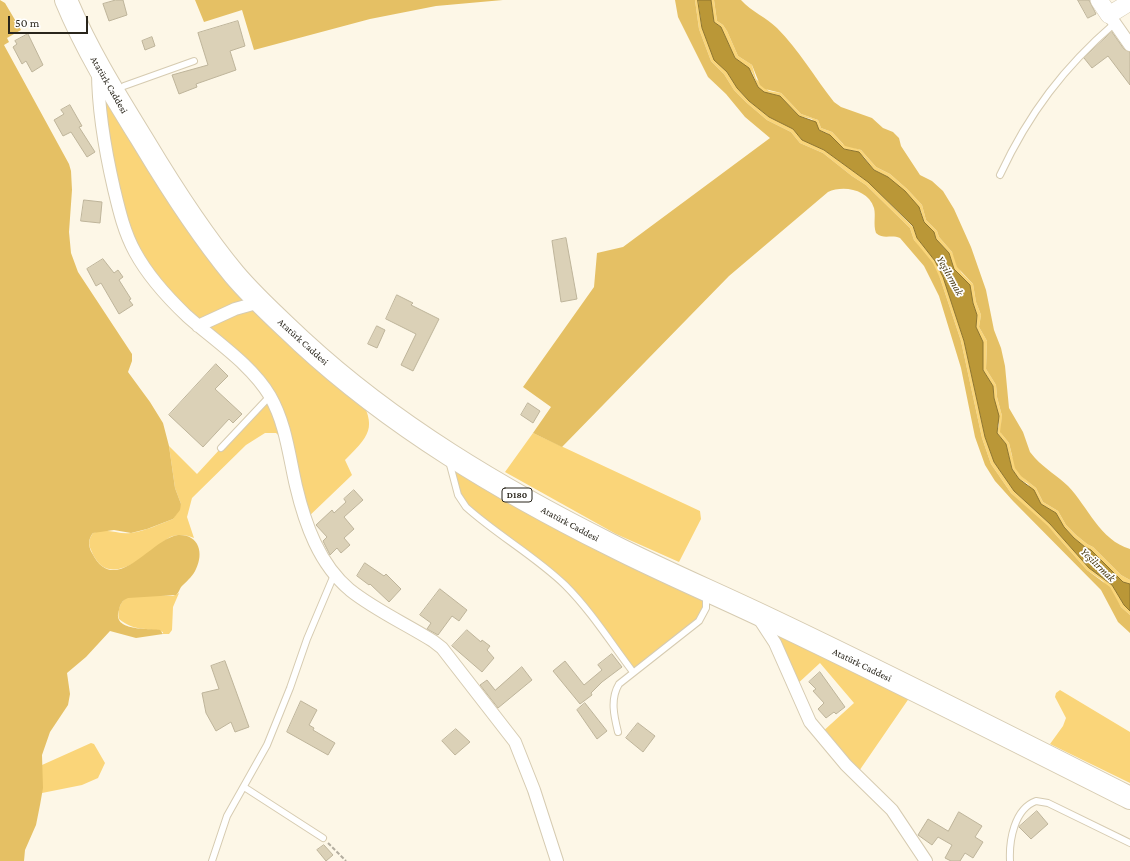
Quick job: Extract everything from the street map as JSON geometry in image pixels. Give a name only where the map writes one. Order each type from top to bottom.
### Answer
[{"type":"highway","name":"Atatürk Caddesi","points":[[66,0],[98,66],[172,188],[202,232],[235,274],[260,302],[322,361],[350,384],[448,454],[520,497],[612,546],[755,612],[1130,798]]},
{"type":"highway","name":"Atatürk Caddesi","points":[[79,0],[124,86],[183,182],[213,225],[245,266],[271,293],[331,349],[366,378],[415,414],[497,467],[616,534],[784,612],[1130,783]]},
{"type":"street","points":[[1099,0],[1130,45]]},
{"type":"street","points":[[1112,19],[1130,2]]},
{"type":"street","points":[[98,66],[100,117],[126,234],[134,250],[153,280],[166,296],[245,367],[270,396],[279,416],[287,443],[302,512],[320,554],[334,575],[350,590],[427,637],[442,648],[508,730],[523,757],[557,861]]},
{"type":"street","points":[[198,326],[235,309],[260,302]]},
{"type":"street","points":[[755,612],[775,643],[810,722],[846,764],[874,790],[892,810],[926,861]]},
{"type":"lane","points":[[1000,174],[1015,143],[1033,113],[1053,86],[1112,19]]},
{"type":"lane","points":[[124,86],[194,61]]},
{"type":"lane","points":[[221,448],[270,396]]},
{"type":"lane","points":[[448,454],[458,495],[466,507],[565,585],[588,610],[633,672]]},
{"type":"lane","points":[[212,861],[227,816],[267,745],[290,688],[307,639],[334,575]]},
{"type":"lane","points":[[618,732],[613,714],[615,693],[619,684],[699,621],[706,608],[706,589]]},
{"type":"lane","points":[[244,787],[323,838]]},
{"type":"lane","points":[[1010,861],[1011,838],[1016,824],[1027,806],[1036,801],[1048,803],[1130,843]]},
{"type":"path","points":[[323,838],[336,848],[346,861]]},
{"type":"shaded area","points":[[0,0],[5,3],[21,30],[7,38],[9,42],[4,45],[69,164],[71,171],[72,190],[69,232],[71,253],[78,272],[132,354],[132,361],[128,372],[163,423],[169,446],[175,488],[181,504],[180,510],[173,519],[147,529],[131,533],[114,530],[93,533],[89,540],[89,545],[92,553],[101,566],[111,570],[122,568],[134,562],[168,539],[178,535],[191,538],[195,541],[198,546],[200,557],[195,571],[176,595],[128,598],[123,601],[121,605],[118,617],[121,622],[133,628],[160,630],[163,634],[136,638],[110,631],[86,657],[67,673],[70,694],[68,705],[50,732],[42,755],[43,788],[36,825],[25,850],[24,861],[0,861]]},
{"type":"shaded area","points":[[195,0],[503,0],[436,6],[370,19],[254,50],[242,10],[204,22]]},
{"type":"shaded area","points":[[675,0],[695,0],[699,29],[711,61],[724,74],[734,90],[747,103],[767,120],[791,132],[800,143],[823,153],[866,185],[910,228],[914,240],[933,263],[940,278],[961,341],[982,438],[991,464],[1011,493],[1048,526],[1087,570],[1110,587],[1121,607],[1130,615],[1130,633],[1118,622],[1101,590],[1013,501],[995,481],[985,465],[975,437],[961,368],[939,296],[924,266],[900,238],[885,237],[876,233],[875,211],[871,202],[866,196],[854,190],[841,189],[828,192],[729,276],[562,447],[533,433],[551,407],[523,387],[594,287],[597,253],[623,247],[770,138],[745,117],[726,94],[708,77],[678,17]]},
{"type":"shaded area","points":[[695,0],[698,0],[702,28],[714,59],[727,72],[737,88],[749,101],[769,117],[793,129],[802,140],[824,150],[868,182],[913,227],[917,238],[935,261],[943,277],[964,341],[985,437],[994,462],[1014,491],[1050,524],[1089,568],[1112,585],[1124,605],[1130,611],[1130,615],[1121,607],[1103,581],[1087,570],[1055,534],[1011,493],[991,464],[982,438],[961,341],[940,278],[914,240],[910,228],[866,185],[823,153],[800,143],[791,132],[767,120],[734,90],[724,74],[711,61],[699,29]]},
{"type":"shaded area","points":[[711,0],[714,0],[717,21],[723,25],[727,31],[738,56],[752,65],[756,79],[769,91],[781,93],[801,114],[818,120],[821,128],[832,132],[843,144],[861,150],[876,167],[890,174],[922,205],[926,220],[937,231],[939,237],[952,252],[961,272],[973,284],[976,302],[981,315],[979,327],[987,341],[986,369],[996,385],[997,397],[1002,416],[1001,433],[1009,443],[1012,456],[1025,479],[1036,488],[1043,502],[1058,511],[1066,525],[1087,544],[1093,547],[1121,575],[1130,580],[1130,584],[1123,582],[1091,550],[1074,538],[1064,527],[1056,513],[1041,504],[1028,484],[1019,479],[1012,469],[1006,444],[997,433],[999,424],[993,386],[983,370],[983,342],[976,327],[977,315],[970,285],[954,269],[949,253],[936,239],[934,232],[924,222],[921,211],[908,195],[888,177],[874,170],[864,157],[855,151],[844,149],[827,133],[819,130],[812,119],[799,116],[780,96],[763,92],[758,87],[752,72],[735,58],[721,27],[714,22]]},
{"type":"shaded area","points":[[714,0],[741,0],[773,24],[793,45],[834,102],[841,107],[872,118],[883,128],[893,132],[899,138],[901,146],[920,175],[932,181],[943,191],[954,209],[971,247],[986,290],[994,330],[1001,348],[1005,366],[1009,408],[1023,432],[1030,452],[1039,462],[1068,486],[1102,531],[1120,545],[1130,549],[1130,580],[1121,575],[1093,547],[1076,535],[1066,525],[1058,511],[1043,502],[1036,488],[1021,476],[1015,468],[1009,443],[1000,432],[1002,416],[997,397],[996,385],[986,369],[987,341],[979,327],[981,315],[976,302],[973,284],[957,267],[952,252],[939,237],[937,231],[926,220],[922,205],[890,174],[876,167],[861,150],[845,146],[832,132],[821,128],[818,120],[801,114],[781,93],[765,89],[760,85],[752,65],[738,56],[727,31],[723,25],[717,21]]},
{"type":"shaded area","points":[[98,66],[202,233],[356,389],[367,411],[369,420],[367,434],[362,442],[345,460],[352,475],[305,520],[287,443],[276,433],[265,433],[246,445],[192,498],[187,517],[194,538],[181,535],[170,537],[138,561],[120,569],[104,567],[97,561],[89,546],[89,541],[93,533],[98,531],[108,531],[131,533],[147,529],[173,519],[181,504],[175,488],[169,446],[197,474],[269,396],[153,280],[119,211]]},
{"type":"shaded area","points":[[533,433],[700,511],[701,519],[679,562],[616,534],[505,472]]},
{"type":"shaded area","points":[[448,454],[706,589],[704,614],[633,672],[565,585],[480,519],[458,495]]},
{"type":"shaded area","points":[[179,593],[173,607],[172,630],[169,634],[135,628],[119,619],[118,613],[120,607],[127,597],[156,595],[173,596]]},
{"type":"shaded area","points":[[755,612],[914,691],[857,774],[820,734],[854,703],[820,663],[794,687]]},
{"type":"shaded area","points":[[1060,690],[1130,732],[1130,783],[1050,744],[1063,726],[1066,718],[1055,697],[1056,693]]},
{"type":"shaded area","points":[[91,743],[94,744],[105,763],[98,778],[82,785],[42,793],[42,765]]},
{"type":"water","name":"Yeşilırmak","points":[[698,0],[711,0],[714,22],[721,27],[735,58],[749,68],[758,87],[764,92],[780,96],[799,116],[816,122],[819,130],[830,135],[844,149],[859,152],[874,170],[888,177],[905,191],[919,207],[924,222],[934,232],[936,239],[949,253],[954,269],[970,285],[977,315],[976,327],[983,342],[983,370],[993,386],[994,398],[999,416],[997,433],[1006,444],[1012,469],[1019,479],[1034,490],[1041,504],[1056,513],[1064,527],[1074,538],[1091,550],[1123,582],[1130,584],[1130,611],[1124,605],[1112,585],[1089,568],[1050,524],[1014,491],[994,462],[985,437],[964,341],[943,277],[935,261],[917,238],[913,226],[868,182],[824,150],[802,140],[793,129],[769,117],[749,101],[737,88],[727,72],[714,60],[702,28]]},
{"type":"building","points":[[116,0],[123,0],[127,15],[109,21],[103,4]]},
{"type":"building","points":[[1078,0],[1089,0],[1096,14],[1088,18]]},
{"type":"building","points":[[238,21],[245,46],[230,51],[236,70],[196,84],[197,87],[179,94],[172,75],[208,65],[198,33]]},
{"type":"building","points":[[1112,32],[1124,49],[1130,52],[1130,85],[1108,56],[1092,68],[1084,58]]},
{"type":"building","points":[[28,34],[43,65],[32,72],[26,61],[22,64],[13,47],[17,44],[15,41]]},
{"type":"building","points":[[152,37],[155,46],[145,50],[142,41]]},
{"type":"building","points":[[70,105],[82,126],[79,127],[95,152],[87,157],[71,132],[63,136],[54,120],[64,114],[61,110]]},
{"type":"building","points":[[84,200],[102,202],[100,223],[81,221]]},
{"type":"building","points":[[566,238],[577,299],[561,302],[552,241]]},
{"type":"building","points":[[103,259],[114,273],[118,270],[123,277],[119,280],[133,305],[119,314],[101,283],[96,286],[87,269]]},
{"type":"building","points":[[397,295],[413,303],[411,305],[439,319],[413,371],[401,365],[416,334],[386,319]]},
{"type":"building","points":[[377,326],[385,330],[377,348],[368,344]]},
{"type":"building","points":[[216,364],[228,376],[215,389],[242,414],[233,423],[229,419],[203,447],[169,415]]},
{"type":"building","points":[[528,403],[540,411],[533,423],[521,415]]},
{"type":"building","points":[[354,490],[363,500],[344,517],[354,529],[344,538],[350,545],[341,553],[337,548],[330,555],[323,541],[327,537],[316,525],[332,510],[334,513],[346,502],[344,499]]},
{"type":"building","points":[[365,563],[384,576],[386,574],[401,589],[389,602],[370,584],[369,585],[357,576]]},
{"type":"building","points":[[440,589],[467,610],[459,621],[452,616],[438,635],[427,629],[431,623],[420,615]]},
{"type":"building","points":[[467,630],[481,642],[482,640],[490,646],[487,650],[494,658],[482,672],[452,646]]},
{"type":"building","points":[[612,654],[622,667],[602,682],[591,693],[592,695],[580,704],[553,671],[565,661],[584,685],[602,670],[598,665]]},
{"type":"building","points":[[225,661],[249,727],[235,732],[231,722],[216,731],[206,713],[202,693],[219,689],[211,666]]},
{"type":"building","points":[[522,667],[532,680],[498,708],[480,685],[487,680],[495,690]]},
{"type":"building","points":[[820,672],[845,707],[836,714],[834,712],[826,718],[818,709],[824,703],[813,691],[816,689],[809,682]]},
{"type":"building","points":[[301,701],[317,710],[309,725],[314,728],[313,730],[335,743],[328,755],[287,732]]},
{"type":"building","points":[[585,703],[607,731],[597,739],[577,710]]},
{"type":"building","points":[[638,723],[655,736],[643,752],[626,738]]},
{"type":"building","points":[[456,729],[470,742],[455,755],[442,741]]},
{"type":"building","points":[[1037,811],[1048,824],[1031,839],[1019,827]]},
{"type":"building","points":[[959,812],[982,826],[975,837],[983,842],[973,858],[965,853],[960,861],[951,861],[945,858],[952,845],[938,837],[932,845],[918,835],[928,819],[948,831]]},
{"type":"building","points":[[324,845],[333,855],[326,861],[317,850]]}]
